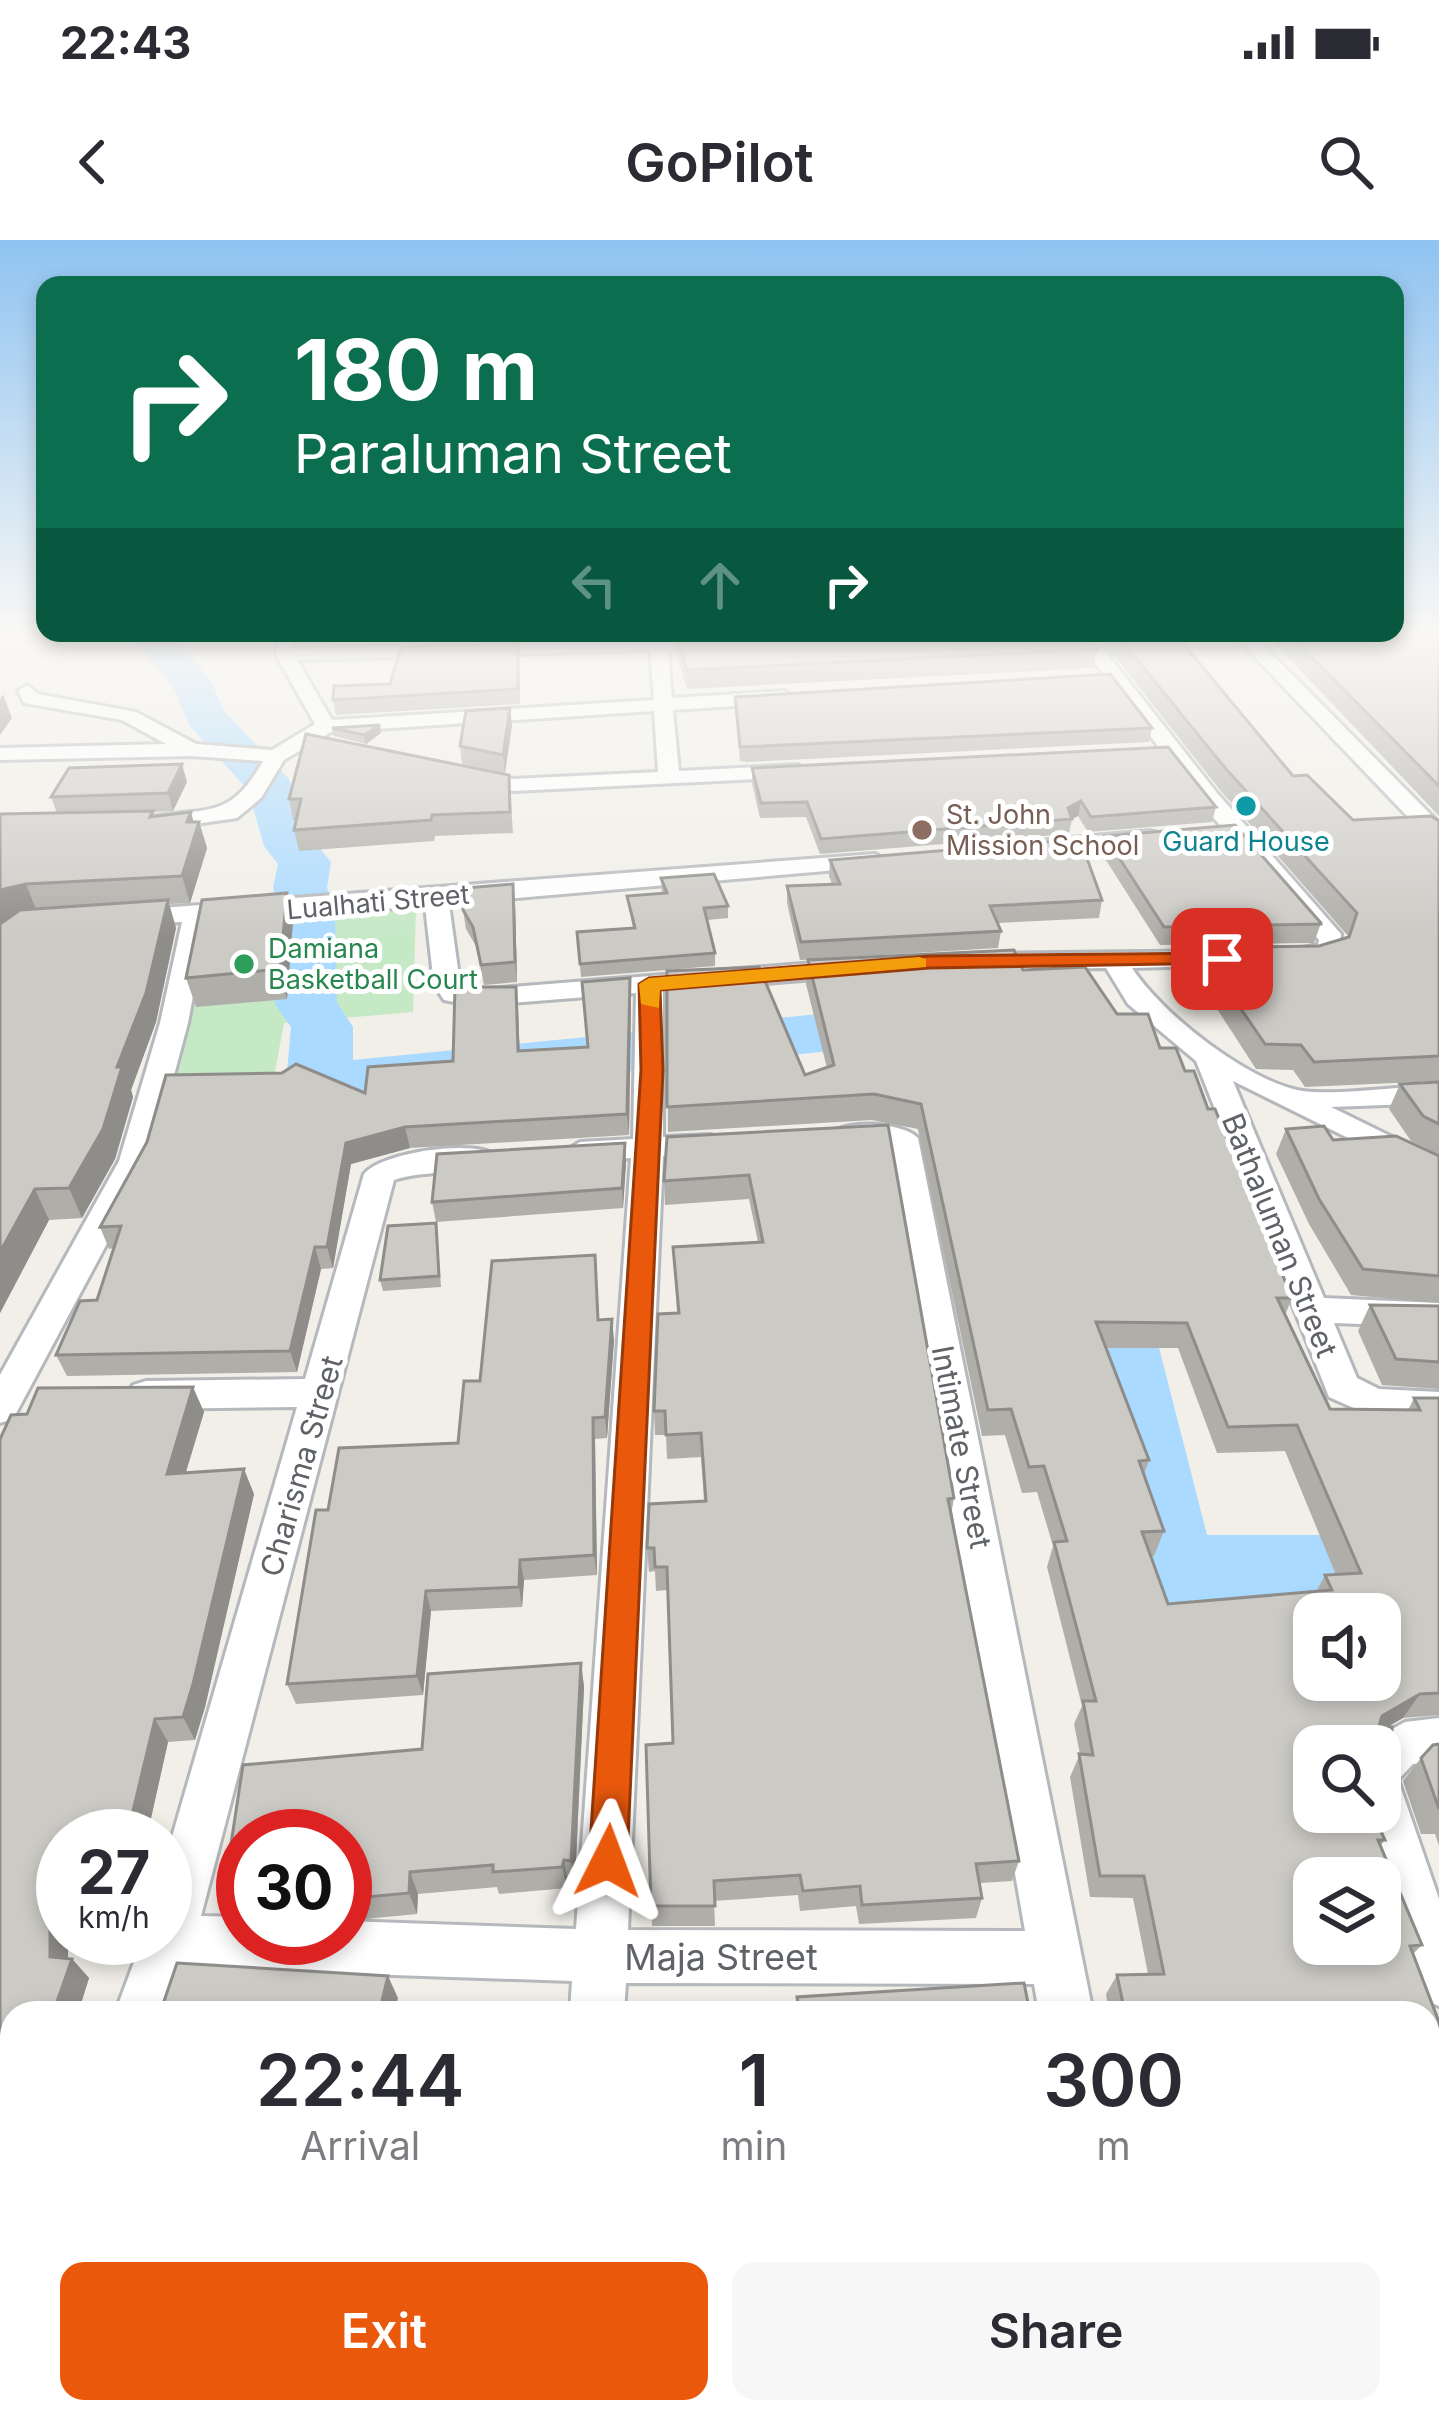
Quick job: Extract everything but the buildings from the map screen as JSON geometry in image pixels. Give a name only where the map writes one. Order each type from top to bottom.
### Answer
[{"type":"street","points":[[167,737],[191,750]]},
{"type":"street","points":[[0,754],[191,750],[260,765],[312,737]]},
{"type":"street","points":[[666,737],[669,777]]},
{"type":"street","points":[[952,962],[1310,958],[1330,951],[1333,939],[1224,832],[1209,798],[1153,737]]},
{"type":"street","points":[[1342,737],[1439,836]]},
{"type":"street","points":[[305,742],[338,750]]},
{"type":"street","points":[[135,824],[228,816],[244,808],[260,765]]},
{"type":"street","points":[[437,771],[514,784],[830,769]]},
{"type":"street","points":[[1000,851],[1165,837]]},
{"type":"street","name":"Lualhati Street","points":[[106,920],[322,908],[907,858]]},
{"type":"street","points":[[436,897],[447,985],[454,994],[475,998],[883,966]]},
{"type":"street","points":[[2,1400],[135,1161],[174,1022],[196,914]]},
{"type":"street","name":"Bathaluman Street","points":[[1115,961],[1138,998],[1209,1057],[1439,1173]]},
{"type":"street","points":[[598,2001],[652,1070],[649,984]]},
{"type":"street","name":"Bathaluman Street","points":[[1209,1057],[1342,1387],[1374,1402],[1439,1406]]},
{"type":"street","name":"Bathaluman Street","points":[[1298,1099],[1439,1094]]},
{"type":"street","name":"Intimate Street","points":[[804,1138],[872,1133],[903,1138],[1064,2001]]},
{"type":"street","points":[[550,1154],[736,1142]]},
{"type":"street","name":"Charisma Street","points":[[192,1856],[380,1174],[410,1162],[504,1157]]},
{"type":"street","points":[[1308,1310],[1439,1315]]},
{"type":"street","points":[[116,1395],[322,1394]]},
{"type":"street","points":[[2,1400],[49,1395]]},
{"type":"street","points":[[1392,1833],[1439,1978]]},
{"type":"street","name":"Maja Street","points":[[192,1942],[603,1956],[1059,1958]]},
{"type":"street","name":"Charisma Street","points":[[146,2001],[159,1965]]},
{"type":"green space","points":[[416,907],[413,1012],[284,1023],[272,1087],[171,1092],[206,927]]},
{"type":"waterway","points":[[228,737],[272,789],[290,846],[305,862],[300,888],[307,912],[306,1004],[322,1027],[319,1083],[930,1022]]},
{"type":"waterway","points":[[1094,1242],[1169,1575],[1439,1575]]},
{"type":"slow traffic","points":[[651,1004],[649,984],[919,963]]},
{"type":"place","name":"Guard House","points":[[1246,806]]},
{"type":"place","name":"St. John Mission School","points":[[922,830]]},
{"type":"place","name":"Damiana Basketball Court","points":[[244,964]]},
{"type":"route","points":[[608,1861],[652,1070],[649,984],[929,962],[1222,959]]}]
